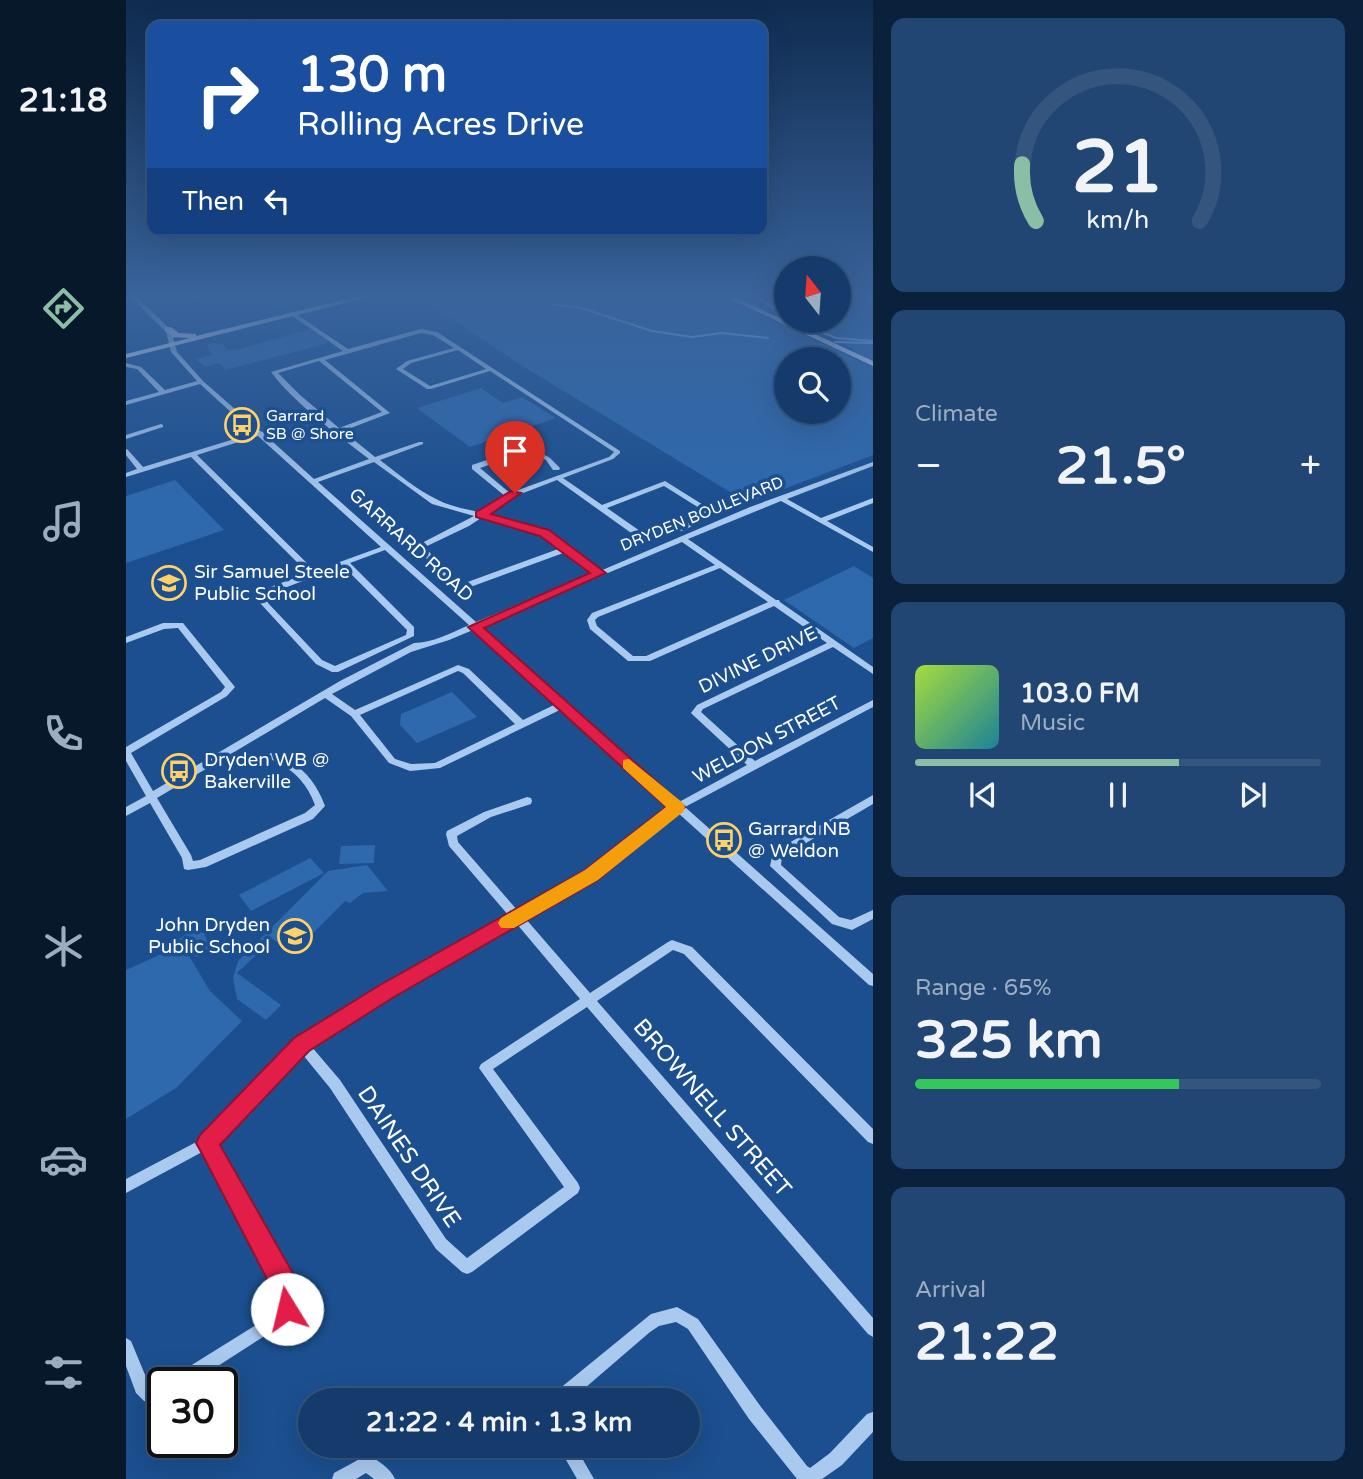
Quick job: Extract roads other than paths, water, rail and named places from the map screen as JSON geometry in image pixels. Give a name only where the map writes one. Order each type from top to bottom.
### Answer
[{"type":"street","name":"GARRARD ROAD","points":[[187,363],[201,382],[873,981]]},
{"type":"street","points":[[304,363],[276,370],[273,374],[426,498],[545,533],[599,573]]},
{"type":"street","points":[[325,363],[387,413],[340,430]]},
{"type":"street","points":[[408,363],[399,369],[429,388],[491,369]]},
{"type":"street","points":[[482,363],[618,452],[611,458],[510,496],[481,515],[420,543],[439,571],[453,585],[462,587],[566,549]]},
{"type":"street","points":[[126,365],[139,368],[163,392]]},
{"type":"street","points":[[126,402],[201,382]]},
{"type":"street","points":[[126,437],[162,426]]},
{"type":"street","points":[[126,475],[261,433]]},
{"type":"street","points":[[314,481],[421,443]]},
{"type":"street","points":[[510,496],[475,467],[517,450],[529,449],[548,459],[556,468]]},
{"type":"street","points":[[126,451],[142,470]]},
{"type":"street","points":[[193,455],[314,575]]},
{"type":"street","name":"DRYDEN BOULEVARD","points":[[126,811],[326,694],[412,649],[781,498],[873,464]]},
{"type":"street","points":[[557,477],[601,508],[647,537],[689,523],[709,511],[665,483],[601,508]]},
{"type":"street","points":[[781,498],[873,550]]},
{"type":"street","points":[[822,520],[873,500]]},
{"type":"street","points":[[683,539],[873,671]]},
{"type":"street","points":[[345,563],[411,629],[411,636],[335,670],[326,668],[264,603],[268,591],[387,547]]},
{"type":"street","points":[[721,565],[595,615],[591,620],[593,627],[631,659],[647,659],[776,602]]},
{"type":"street","points":[[126,640],[163,626],[180,625],[230,687],[224,694],[126,752],[154,796],[187,858],[188,866],[202,864],[309,816],[320,806],[315,792],[294,764],[271,756]]},
{"type":"street","name":"DIVINE DRIVE","points":[[754,766],[696,713],[700,707],[834,643]]},
{"type":"street","points":[[354,714],[458,668],[466,671],[521,724]]},
{"type":"street","points":[[326,694],[354,714],[392,761],[410,768],[437,765],[562,705]]},
{"type":"street","name":"WELDON STREET","points":[[126,1186],[207,1143],[302,1045],[387,991],[591,875],[677,807],[873,703]]},
{"type":"street","points":[[873,799],[777,855],[775,866],[836,921],[852,925],[873,914]]},
{"type":"street","name":"BROWNELL STREET","points":[[527,802],[501,808],[452,834],[453,843],[873,1329]]},
{"type":"street","points":[[590,1001],[671,945],[682,946],[873,1138]]},
{"type":"street","name":"DAINES DRIVE","points":[[302,1045],[335,1084],[441,1244],[467,1267],[573,1188],[485,1068],[590,1001]]},
{"type":"street","points":[[203,1367],[269,1325],[287,1309],[291,1291],[274,1268],[207,1143]]},
{"type":"street","points":[[573,1388],[656,1319],[677,1314],[693,1324],[755,1413],[801,1472],[809,1478],[836,1460],[873,1420]]},
{"type":"street","points":[[126,1346],[142,1387],[147,1392]]},
{"type":"street","points":[[573,1458],[586,1479]]},
{"type":"street","points":[[340,1479],[367,1463],[387,1479]]},
{"type":"place","name":"Garrard SB @ Shore","points":[[242,425]]},
{"type":"place","name":"Sir Samuel Steele Public School","points":[[169,583]]},
{"type":"place","name":"Dryden WB @ Bakerville","points":[[179,771]]},
{"type":"place","name":"Garrard NB @ Weldon","points":[[724,840]]},
{"type":"place","name":"John Dryden Public School","points":[[295,936]]}]
